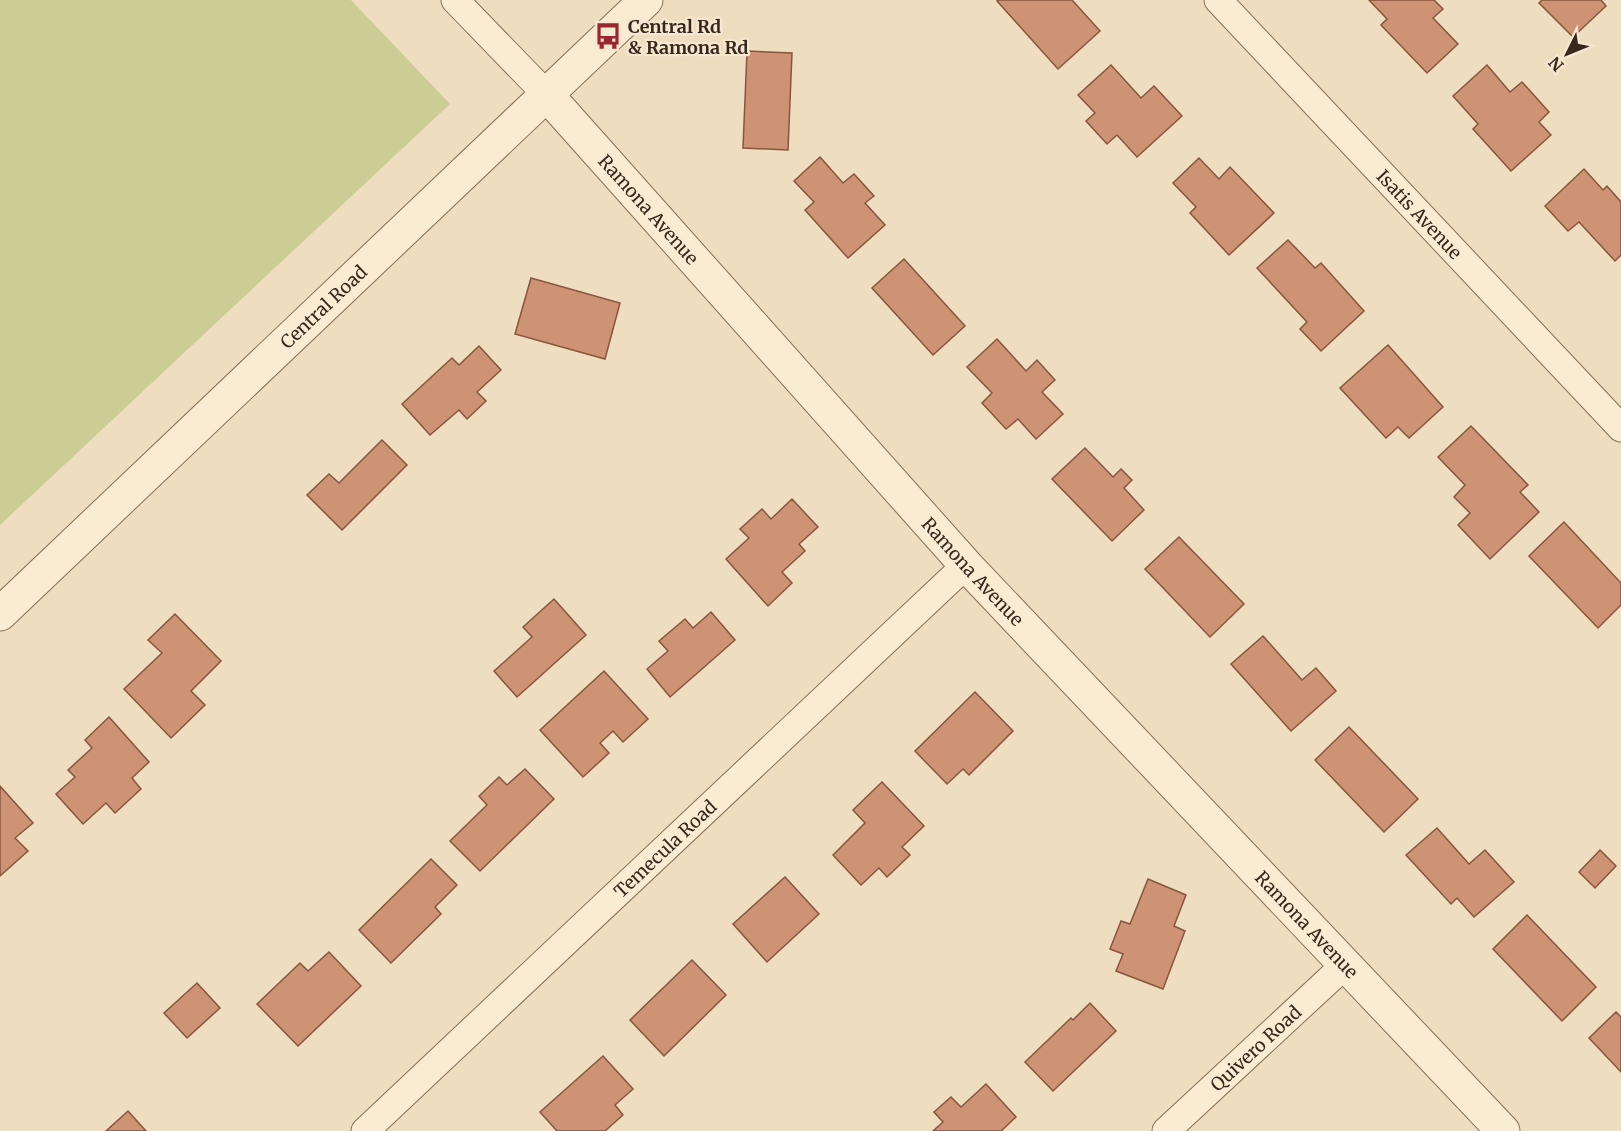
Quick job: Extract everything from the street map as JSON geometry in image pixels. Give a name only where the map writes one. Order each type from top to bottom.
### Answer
[{"type":"street","name":"Ramona Avenue","points":[[455,0],[547,95],[966,565],[1503,1131]]},
{"type":"street","name":"Central Road","points":[[0,614],[646,0]]},
{"type":"street","name":"Isatis Avenue","points":[[1218,0],[1621,428]]},
{"type":"street","name":"Temecula Road","points":[[365,1131],[966,565]]},
{"type":"street","name":"Quivero Road","points":[[1167,1131],[1344,965]]},
{"type":"green space","points":[[0,0],[351,0],[450,104],[0,525]]},
{"type":"building","points":[[1072,0],[1100,31],[1058,69],[997,1]]},
{"type":"building","points":[[1369,0],[1434,0],[1443,9],[1433,18],[1458,44],[1427,73],[1381,25],[1387,19]]},
{"type":"building","points":[[1542,0],[1601,0],[1606,6],[1573,37],[1539,3]]},
{"type":"building","points":[[747,51],[792,53],[788,150],[743,148]]},
{"type":"building","points":[[1111,65],[1141,98],[1154,86],[1182,116],[1137,157],[1117,135],[1107,144],[1086,121],[1095,113],[1078,95]]},
{"type":"building","points":[[1487,65],[1510,92],[1522,82],[1549,112],[1539,122],[1551,135],[1511,171],[1473,129],[1478,124],[1453,96]]},
{"type":"building","points":[[820,157],[843,183],[854,174],[874,196],[865,203],[885,225],[848,258],[805,210],[814,202],[794,181]]},
{"type":"building","points":[[1199,158],[1219,179],[1230,167],[1274,213],[1229,255],[1190,213],[1196,207],[1173,183]]},
{"type":"building","points":[[1584,169],[1603,190],[1607,186],[1621,202],[1621,255],[1615,261],[1579,222],[1568,231],[1545,206]]},
{"type":"building","points":[[1288,240],[1315,268],[1321,263],[1364,311],[1321,351],[1300,329],[1307,322],[1257,268]]},
{"type":"building","points":[[904,259],[965,326],[933,355],[872,288]]},
{"type":"building","points":[[531,278],[620,303],[605,359],[515,334]]},
{"type":"building","points":[[997,339],[1026,371],[1037,360],[1055,380],[1042,392],[1063,414],[1036,439],[1018,419],[1006,429],[982,403],[992,393],[967,367]]},
{"type":"building","points":[[1388,345],[1443,407],[1409,438],[1398,427],[1386,438],[1340,388]]},
{"type":"building","points":[[479,346],[501,370],[477,392],[486,401],[467,419],[459,410],[430,435],[402,404],[452,358],[459,365]]},
{"type":"building","points":[[1471,426],[1528,485],[1520,492],[1539,512],[1490,559],[1458,525],[1470,513],[1454,497],[1465,485],[1438,457]]},
{"type":"building","points":[[382,440],[407,465],[342,530],[307,495],[329,474],[339,483]]},
{"type":"building","points":[[1085,448],[1113,477],[1121,469],[1132,480],[1124,488],[1144,510],[1112,541],[1052,479]]},
{"type":"building","points":[[792,499],[818,527],[799,544],[805,551],[782,572],[792,583],[768,606],[726,559],[749,538],[740,529],[762,509],[771,519]]},
{"type":"building","points":[[1564,522],[1621,583],[1621,605],[1598,628],[1529,556]]},
{"type":"building","points":[[1179,537],[1244,604],[1210,637],[1145,569]]},
{"type":"building","points":[[554,599],[586,635],[517,697],[494,671],[532,637],[523,627]]},
{"type":"building","points":[[711,612],[735,640],[670,697],[647,669],[668,651],[659,641],[685,619],[693,628]]},
{"type":"building","points":[[175,614],[221,661],[191,691],[205,705],[171,738],[124,689],[162,653],[148,640]]},
{"type":"building","points":[[1263,636],[1302,680],[1316,668],[1336,691],[1291,731],[1231,664]]},
{"type":"building","points":[[604,671],[648,719],[623,742],[613,731],[600,743],[609,753],[583,777],[540,730]]},
{"type":"building","points":[[975,692],[1013,731],[969,775],[963,769],[947,784],[915,751]]},
{"type":"building","points":[[109,717],[149,762],[132,778],[141,789],[115,813],[106,803],[83,824],[56,794],[75,777],[68,770],[92,748],[85,740]]},
{"type":"building","points":[[1349,727],[1418,799],[1384,832],[1315,760]]},
{"type":"building","points":[[525,769],[554,799],[480,871],[450,841],[487,805],[479,796],[499,777],[507,785]]},
{"type":"building","points":[[882,782],[924,826],[902,847],[910,855],[887,877],[879,868],[861,885],[833,855],[865,823],[853,810]]},
{"type":"building","points":[[0,786],[33,823],[15,838],[28,851],[0,876]]},
{"type":"building","points":[[1437,828],[1469,864],[1485,850],[1514,882],[1474,917],[1457,898],[1451,904],[1406,855]]},
{"type":"building","points":[[1600,850],[1616,866],[1595,888],[1579,872]]},
{"type":"building","points":[[431,859],[457,885],[435,907],[441,914],[391,963],[359,930]]},
{"type":"building","points":[[785,877],[819,914],[767,962],[733,924]]},
{"type":"building","points":[[1148,879],[1186,895],[1174,926],[1185,931],[1163,989],[1116,971],[1123,954],[1110,949],[1121,921],[1130,924]]},
{"type":"building","points":[[1527,915],[1596,987],[1562,1021],[1493,949]]},
{"type":"building","points":[[329,952],[361,986],[298,1046],[257,1004],[300,963],[308,971]]},
{"type":"building","points":[[692,960],[726,995],[664,1056],[630,1020]]},
{"type":"building","points":[[197,983],[220,1008],[187,1038],[164,1013]]},
{"type":"building","points":[[1090,1003],[1116,1031],[1053,1091],[1025,1062]]},
{"type":"building","points":[[1616,1012],[1621,1017],[1621,1072],[1589,1038]]},
{"type":"building","points":[[603,1056],[633,1089],[615,1105],[623,1115],[605,1131],[557,1131],[540,1112]]},
{"type":"building","points":[[986,1084],[1016,1117],[1001,1131],[933,1131],[943,1122],[934,1112],[951,1097],[961,1107]]},
{"type":"building","points":[[128,1111],[146,1131],[106,1131]]},
{"type":"place","name":"Central Rd & Ramona Rd","points":[[608,36]]}]
